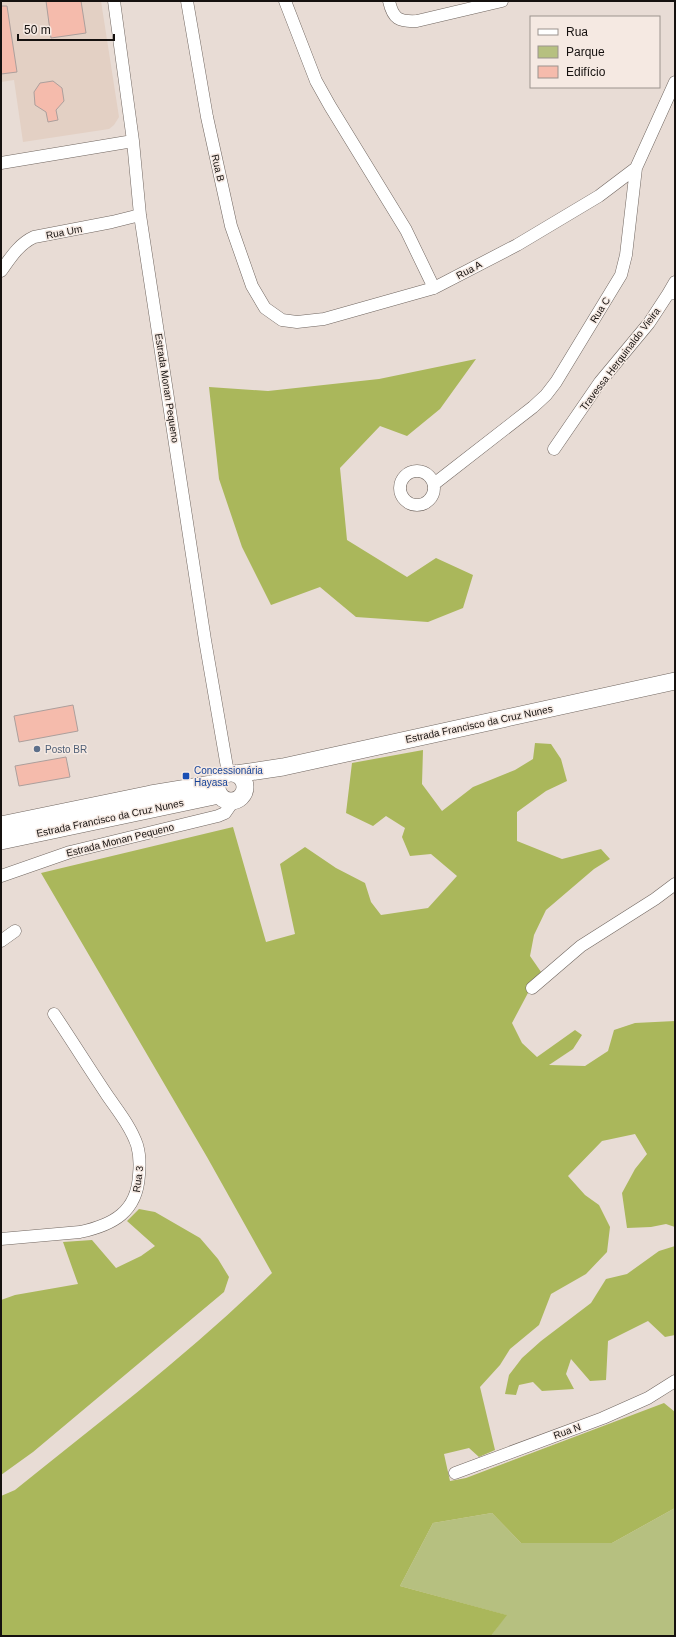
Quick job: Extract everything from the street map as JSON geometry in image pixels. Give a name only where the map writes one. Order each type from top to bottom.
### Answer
[{"type":"main road","name":"Estrada Francisco da Cruz Nunes","points":[[1,841],[230,786],[283,767],[675,681]]},
{"type":"main road","name":"Estrada Francisco da Cruz Nunes","points":[[1,825],[151,794],[230,786]]},
{"type":"street","name":"Estrada Monan Pequeno","points":[[1,876],[70,852],[218,816],[225,813],[230,786],[204,632],[140,215],[133,141],[114,1]]},
{"type":"street","name":"Rua B","points":[[187,1],[207,117],[231,226],[252,286],[265,308],[282,320]]},
{"type":"street","points":[[285,1],[316,81],[406,230],[434,288]]},
{"type":"street","points":[[388,1],[391,11],[398,19],[407,22],[502,1]]},
{"type":"street","name":"Rua C","points":[[434,484],[533,407],[546,395],[556,382],[621,275],[626,255],[636,168],[675,82]]},
{"type":"street","points":[[1,163],[133,141]]},
{"type":"street","name":"Rua A","points":[[282,320],[297,322],[324,319],[434,288],[517,245],[592,200],[636,168]]},
{"type":"street","name":"Rua Um","points":[[1,271],[16,250],[25,242],[34,237],[140,215]]},
{"type":"street","name":"Travessa Herquinaldo Vieira","points":[[554,449],[600,382],[672,294],[675,282]]},
{"type":"street","points":[[532,988],[581,946],[655,899],[675,884]]},
{"type":"street","points":[[1,941],[15,931]]},
{"type":"street","name":"Rua 3","points":[[1,1239],[92,1230],[119,1217],[129,1209],[136,1197],[140,1160],[137,1144],[122,1117],[54,1014]]},
{"type":"street","name":"Rua N","points":[[456,1473],[603,1418],[648,1398],[675,1381]]},
{"type":"shaded area","points":[[1,1],[101,1],[119,117],[114,125],[109,129],[23,142],[14,80],[1,82]]},
{"type":"green space","points":[[476,359],[440,409],[407,436],[380,426],[340,468],[347,540],[407,577],[436,558],[473,575],[463,608],[428,622],[356,617],[320,587],[271,605],[242,547],[219,479],[209,387],[268,391],[379,379]]},
{"type":"green space","points":[[535,743],[551,744],[561,759],[567,781],[546,791],[517,812],[517,841],[562,859],[601,849],[610,859],[594,869],[546,910],[534,935],[530,956],[548,982],[529,991],[512,1023],[522,1043],[537,1057],[575,1030],[582,1035],[573,1049],[549,1065],[585,1066],[608,1051],[614,1030],[635,1023],[675,1021],[675,1227],[666,1224],[651,1227],[627,1228],[622,1193],[635,1169],[647,1154],[635,1134],[602,1141],[568,1176],[585,1195],[599,1205],[610,1227],[607,1252],[586,1274],[551,1294],[539,1325],[510,1349],[500,1365],[480,1387],[495,1450],[479,1457],[469,1448],[444,1454],[450,1481],[466,1478],[664,1403],[675,1412],[675,1508],[612,1543],[521,1543],[492,1513],[433,1523],[400,1586],[507,1615],[491,1636],[1,1636],[1,1496],[15,1490],[146,1385],[242,1302],[272,1273],[207,1157],[41,873],[233,827],[266,942],[295,934],[280,864],[305,847],[336,868],[365,883],[371,902],[381,915],[428,908],[457,876],[431,854],[410,856],[402,837],[405,828],[386,816],[373,826],[346,813],[352,763],[423,750],[422,784],[442,811],[473,787],[515,770],[533,759]]},
{"type":"green space","points":[[139,1209],[155,1212],[200,1238],[218,1259],[229,1277],[224,1292],[33,1452],[1,1475],[1,1300],[15,1295],[78,1284],[63,1242],[92,1240],[116,1268],[141,1256],[155,1246],[127,1221]]},
{"type":"green space","points":[[675,1246],[675,1335],[665,1337],[648,1321],[608,1341],[606,1380],[590,1381],[571,1359],[566,1374],[574,1389],[542,1391],[533,1382],[519,1385],[516,1395],[505,1394],[509,1375],[522,1358],[541,1341],[591,1303],[606,1279],[627,1274],[659,1251]]},
{"type":"green space","points":[[675,1508],[675,1636],[491,1636],[506,1615],[400,1586],[433,1523],[492,1513],[521,1543],[612,1543]]},
{"type":"building","points":[[46,1],[81,1],[86,33],[51,38]]},
{"type":"building","points":[[1,6],[7,6],[17,72],[1,74]]},
{"type":"building","points":[[53,81],[62,88],[64,101],[56,110],[58,120],[48,122],[46,112],[35,105],[34,92],[40,83]]},
{"type":"building","points":[[73,705],[78,731],[19,742],[14,716]]},
{"type":"building","points":[[66,757],[70,777],[19,786],[15,766]]},
{"type":"place","name":"Posto BR","points":[[37,749]]},
{"type":"place","name":"Concessionária Hayasa","points":[[186,776]]}]
